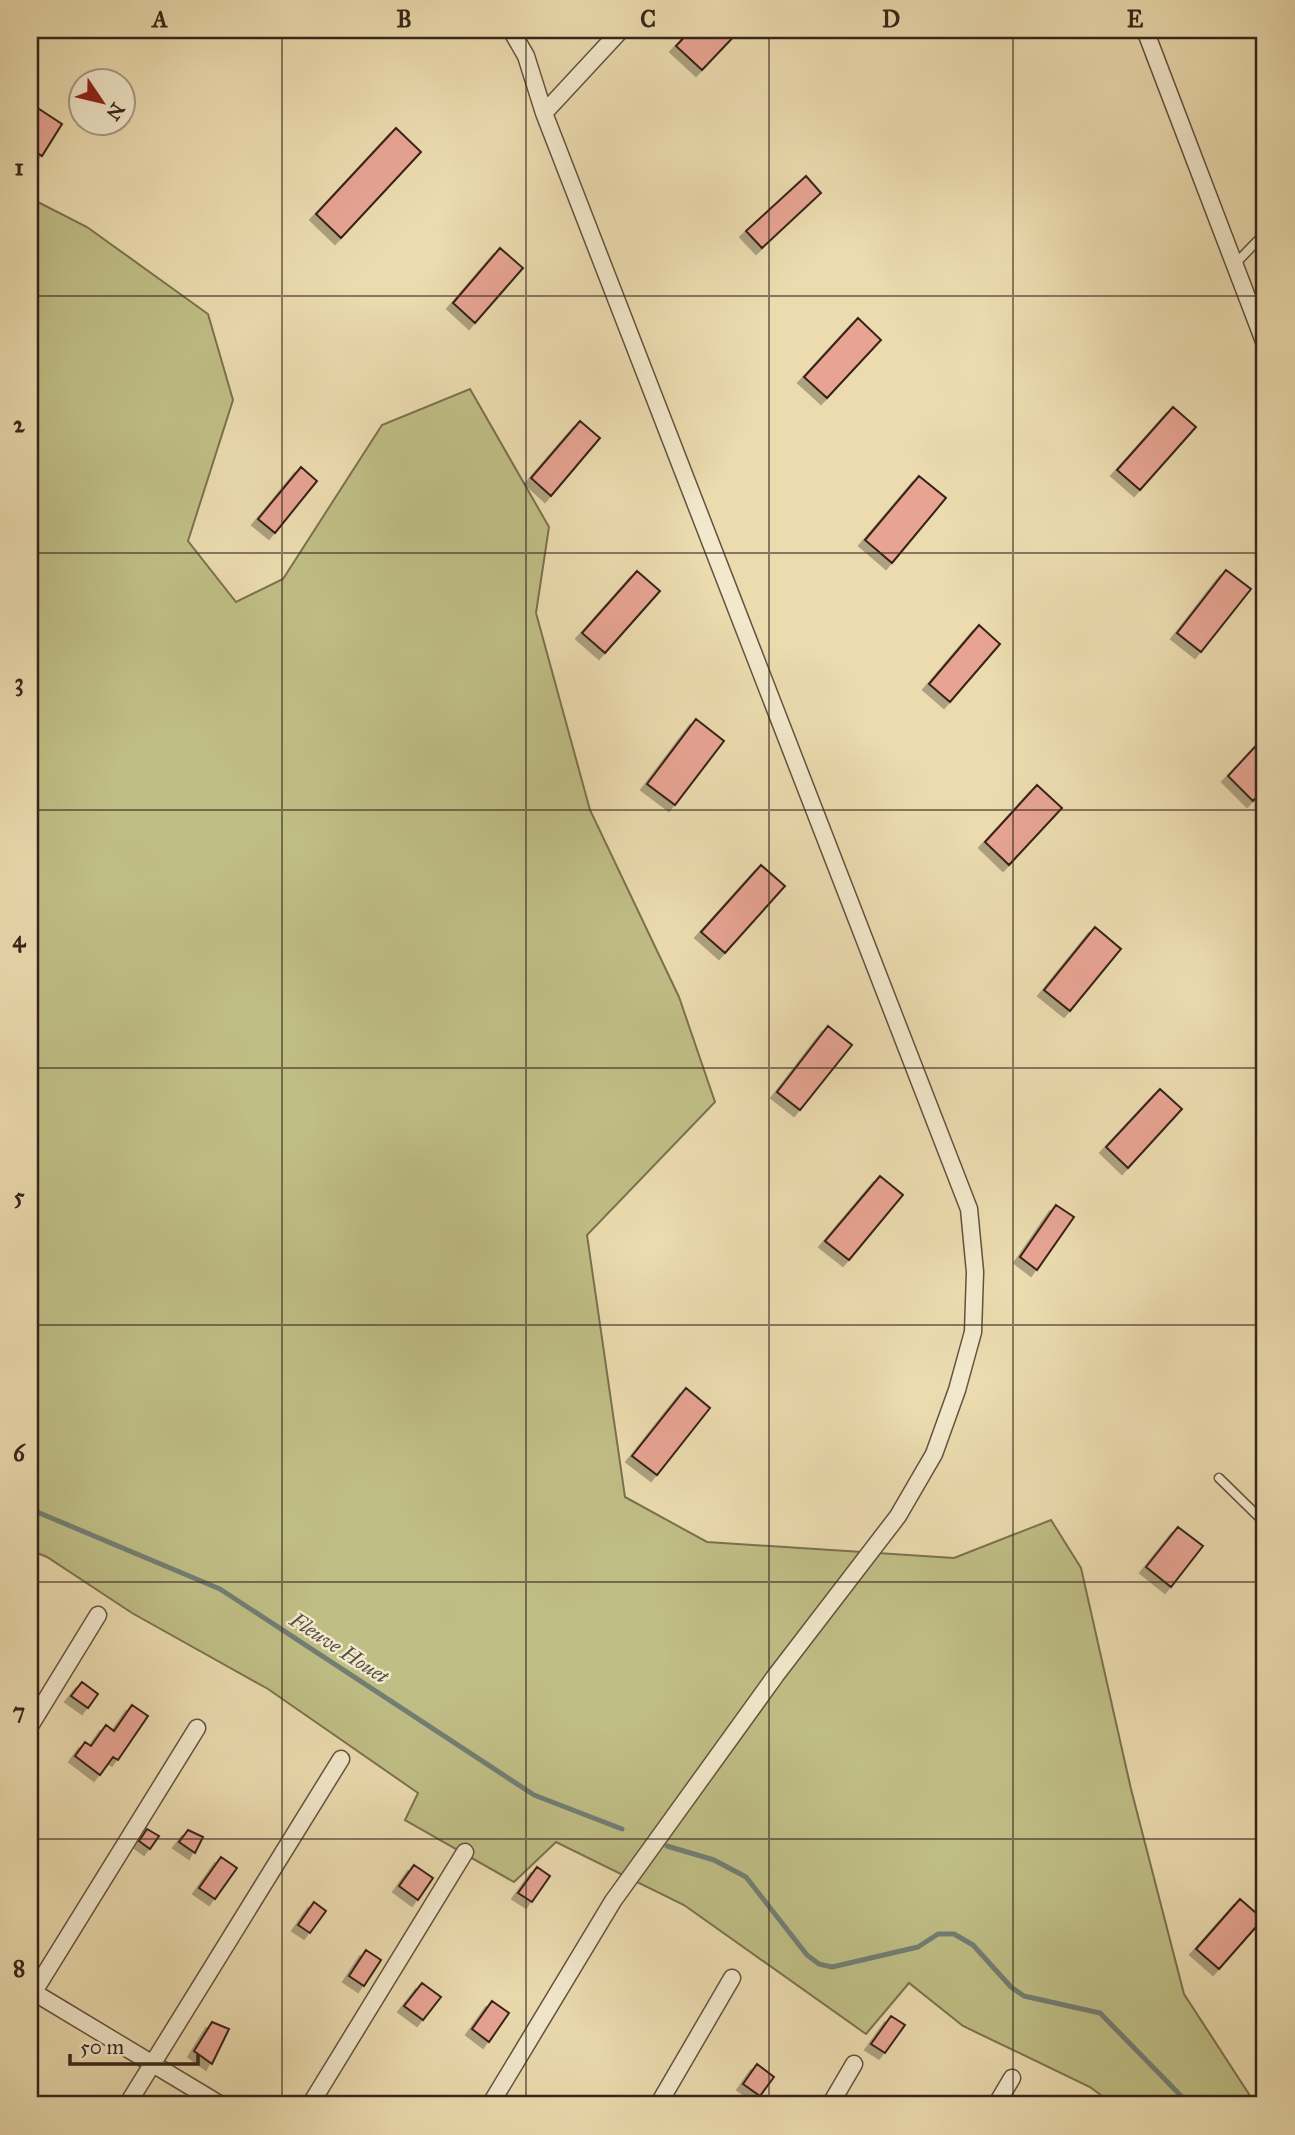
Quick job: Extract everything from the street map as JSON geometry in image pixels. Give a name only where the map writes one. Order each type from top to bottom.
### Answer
[{"type":"street","points":[[490,2105],[612,1901],[776,1675],[904,1506],[934,1454],[957,1391],[973,1332],[975,1272],[969,1209],[544,113],[526,57],[511,30]]},
{"type":"street","points":[[544,113],[621,30]]},
{"type":"street","points":[[1145,30],[1265,344]]},
{"type":"street","points":[[30,1727],[98,1615]]},
{"type":"street","points":[[197,1728],[31,1994],[221,2105]]},
{"type":"street","points":[[127,2105],[341,1759]]},
{"type":"street","points":[[310,2105],[465,1852]]},
{"type":"street","points":[[658,2105],[732,1978]]},
{"type":"street","points":[[830,2105],[853,2064]]},
{"type":"street","points":[[996,2105],[1012,2078]]},
{"type":"lane","points":[[1235,264],[1265,233]]},
{"type":"lane","points":[[1219,1478],[1265,1523]]},
{"type":"shaded area","points":[[30,198],[87,227],[208,314],[233,400],[188,541],[236,602],[283,579],[382,425],[470,389],[549,527],[536,613],[590,810],[679,997],[715,1102],[587,1235],[625,1497],[707,1542],[954,1558],[1051,1520],[1081,1568],[1131,1789],[1184,1994],[1256,2105],[1114,2105],[1090,2087],[963,2026],[909,1983],[866,2034],[684,1905],[556,1842],[514,1882],[405,1820],[418,1793],[268,1689],[132,1613],[47,1557],[30,1550]]},
{"type":"building","points":[[691,30],[740,30],[702,70],[676,46]]},
{"type":"building","points":[[30,103],[62,124],[42,156],[30,148]]},
{"type":"building","points":[[396,128],[421,152],[341,238],[316,214]]},
{"type":"building","points":[[806,176],[821,193],[762,248],[746,231]]},
{"type":"building","points":[[500,248],[523,268],[475,323],[453,303]]},
{"type":"building","points":[[858,318],[881,340],[827,398],[804,377]]},
{"type":"building","points":[[1173,407],[1196,427],[1140,490],[1117,470]]},
{"type":"building","points":[[580,421],[600,438],[551,496],[531,478]]},
{"type":"building","points":[[301,467],[317,481],[275,533],[258,519]]},
{"type":"building","points":[[919,476],[946,498],[892,563],[865,540]]},
{"type":"building","points":[[1226,570],[1251,589],[1201,652],[1177,633]]},
{"type":"building","points":[[637,571],[660,591],[605,653],[582,633]]},
{"type":"building","points":[[979,625],[1000,644],[950,702],[929,684]]},
{"type":"building","points":[[696,719],[724,741],[675,805],[647,784]]},
{"type":"building","points":[[1265,736],[1265,788],[1253,801],[1228,776]]},
{"type":"building","points":[[1037,785],[1062,808],[1009,865],[985,842]]},
{"type":"building","points":[[761,865],[785,886],[725,953],[701,932]]},
{"type":"building","points":[[1095,927],[1121,949],[1070,1011],[1044,990]]},
{"type":"building","points":[[828,1026],[852,1045],[800,1110],[777,1092]]},
{"type":"building","points":[[1160,1089],[1182,1109],[1128,1168],[1106,1147]]},
{"type":"building","points":[[880,1176],[903,1195],[849,1260],[825,1241]]},
{"type":"building","points":[[1056,1205],[1074,1217],[1037,1270],[1020,1257]]},
{"type":"building","points":[[686,1388],[710,1408],[657,1475],[632,1456]]},
{"type":"building","points":[[1178,1527],[1203,1546],[1171,1587],[1146,1567]]},
{"type":"building","points":[[82,1682],[98,1694],[88,1708],[71,1696]]},
{"type":"building","points":[[132,1705],[148,1716],[118,1760],[113,1757],[100,1775],[75,1756],[85,1742],[91,1746],[106,1725],[114,1731]]},
{"type":"building","points":[[147,1829],[159,1836],[150,1849],[139,1841]]},
{"type":"building","points":[[188,1830],[203,1837],[195,1853],[179,1842]]},
{"type":"building","points":[[221,1857],[237,1868],[215,1899],[199,1888]]},
{"type":"building","points":[[414,1865],[433,1878],[418,1900],[399,1886]]},
{"type":"building","points":[[537,1867],[550,1876],[532,1902],[518,1893]]},
{"type":"building","points":[[1240,1899],[1263,1919],[1219,1969],[1196,1949]]},
{"type":"building","points":[[314,1902],[326,1911],[310,1933],[298,1925]]},
{"type":"building","points":[[366,1950],[381,1960],[364,1986],[349,1976]]},
{"type":"building","points":[[422,1983],[441,1997],[423,2020],[404,2006]]},
{"type":"building","points":[[492,2001],[509,2013],[489,2042],[472,2029]]},
{"type":"building","points":[[891,2016],[905,2025],[885,2053],[871,2044]]},
{"type":"building","points":[[212,2022],[229,2029],[212,2064],[194,2051]]},
{"type":"building","points":[[757,2064],[774,2077],[760,2096],[743,2084]]},
{"type":"waterway","name":"Fleuve Houet","points":[[30,1509],[220,1589],[534,1795],[622,1829]]},
{"type":"waterway","name":"Fleuve Houet","points":[[667,1846],[714,1860],[746,1877],[807,1955],[819,1964],[832,1967],[918,1947],[938,1934],[954,1934],[973,1945],[1011,1987],[1024,1996],[1100,2013],[1190,2105]]}]
